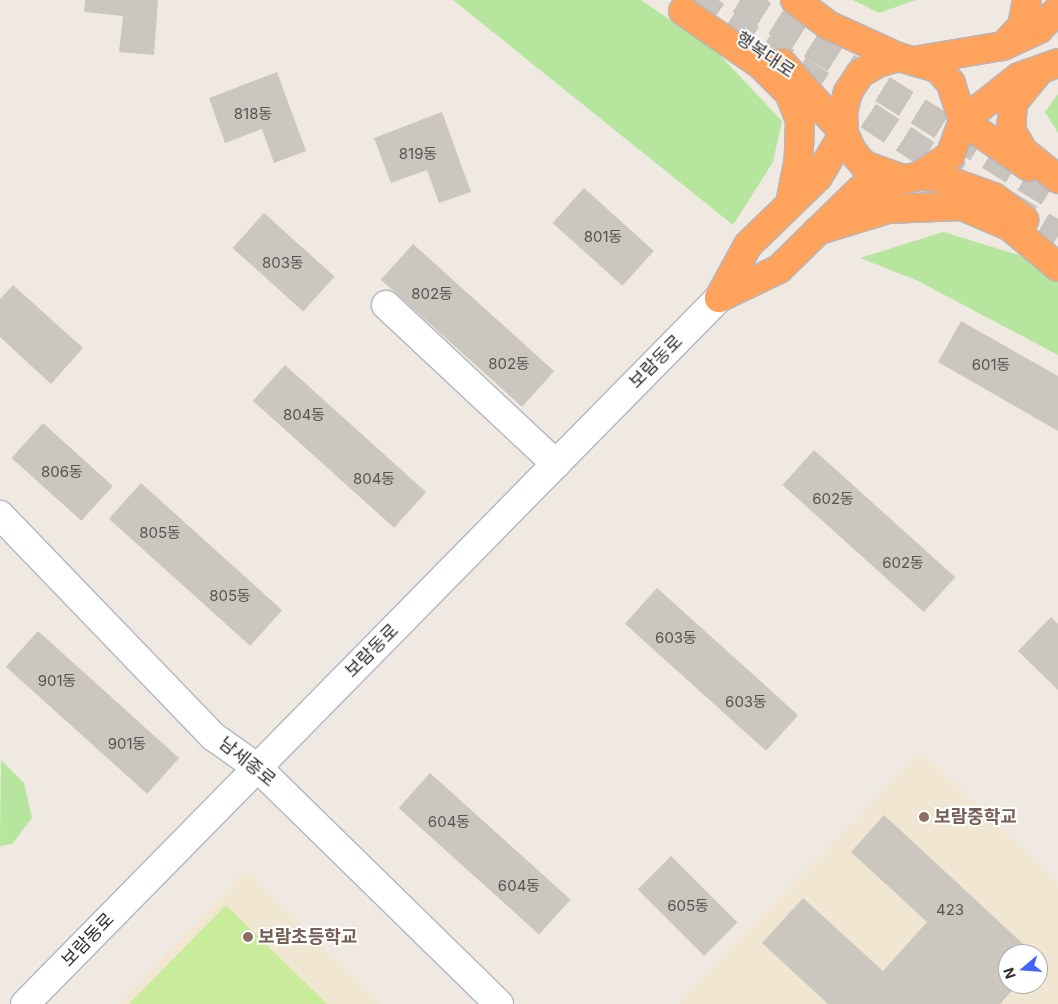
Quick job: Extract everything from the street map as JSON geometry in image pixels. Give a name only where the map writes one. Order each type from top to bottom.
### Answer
[{"type":"highway","points":[[795,0],[828,24],[909,59],[937,68],[951,83],[963,121],[1018,162],[1058,179]]},
{"type":"highway","points":[[1003,46],[1022,26],[1027,0]]},
{"type":"highway","points":[[677,3],[761,65],[789,93],[800,120],[799,158],[790,204]]},
{"type":"highway","name":"행복대로","points":[[677,3],[732,32],[778,60],[797,76],[844,133]]},
{"type":"highway","points":[[719,298],[748,245],[818,177],[844,133],[848,92],[860,74],[878,63],[1003,46],[1039,29],[1055,13]]},
{"type":"highway","points":[[719,298],[779,269],[860,190],[909,177],[950,156],[963,121],[1019,77],[1049,66]]},
{"type":"highway","points":[[1049,66],[1013,103],[1011,130],[1023,151],[1058,179]]},
{"type":"highway","points":[[844,133],[864,165],[909,177],[938,177],[994,197],[1058,252]]},
{"type":"highway","points":[[815,232],[888,209],[962,206],[1009,226],[1058,267]]},
{"type":"street","name":"보람동로","points":[[25,1004],[259,769],[719,298]]},
{"type":"street","points":[[386,305],[556,464]]},
{"type":"street","name":"남세종로","points":[[0,515],[214,737],[259,769],[499,1004]]},
{"type":"shaded area","name":"보람중학교","points":[[921,751],[1058,882],[1058,1004],[677,1004]]},
{"type":"shaded area","name":"보람초등학교","points":[[246,870],[381,1004],[119,1004]]},
{"type":"green space","points":[[453,0],[641,0],[717,52],[782,121],[773,162],[733,225]]},
{"type":"green space","points":[[853,0],[916,0],[879,13]]},
{"type":"green space","points":[[1058,94],[1058,133],[1045,112]]},
{"type":"green space","points":[[943,232],[1025,257],[1058,276],[1058,355],[916,280],[860,258]]},
{"type":"green space","points":[[1,760],[24,783],[32,818],[12,844],[0,846]]},
{"type":"green space","points":[[226,905],[327,1004],[129,1004]]},
{"type":"building","points":[[85,0],[158,0],[154,55],[119,52],[123,16],[84,12]]},
{"type":"building","points":[[277,72],[306,151],[274,163],[262,129],[225,143],[209,98]]},
{"type":"building","points":[[442,112],[471,192],[439,203],[427,170],[391,183],[374,138]]},
{"type":"building","points":[[584,188],[654,251],[622,286],[553,223]]},
{"type":"building","points":[[264,213],[335,277],[303,311],[233,248]]},
{"type":"building","points":[[413,244],[554,371],[522,407],[381,280]]},
{"type":"building","points":[[13,285],[83,348],[51,384],[0,337],[0,299]]},
{"type":"building","points":[[961,321],[1058,376],[1058,431],[938,362]]},
{"type":"building","points":[[285,365],[426,492],[394,528],[253,401]]},
{"type":"building","points":[[43,423],[113,486],[81,521],[12,458]]},
{"type":"building","points":[[814,450],[955,577],[924,612],[783,485]]},
{"type":"building","points":[[141,483],[282,610],[250,646],[109,519]]},
{"type":"building","points":[[657,588],[798,715],[766,751],[625,624]]},
{"type":"building","points":[[1051,617],[1058,624],[1058,690],[1018,651]]},
{"type":"building","points":[[38,631],[179,758],[147,794],[6,667]]},
{"type":"building","points":[[430,773],[570,899],[539,934],[399,808]]},
{"type":"building","points":[[884,815],[1023,944],[998,944],[998,994],[1009,994],[1000,1004],[828,1004],[762,943],[803,898],[883,971],[927,922],[851,852]]},
{"type":"building","points":[[671,856],[737,922],[704,956],[638,889]]},
{"type":"tunnel","points":[[693,0],[958,175]]},
{"type":"tunnel","points":[[740,0],[1058,199]]},
{"type":"tunnel","points":[[1006,204],[1058,235]]},
{"type":"place","name":"보람중학교","points":[[924,817]]},
{"type":"place","name":"보람초등학교","points":[[248,937]]}]
